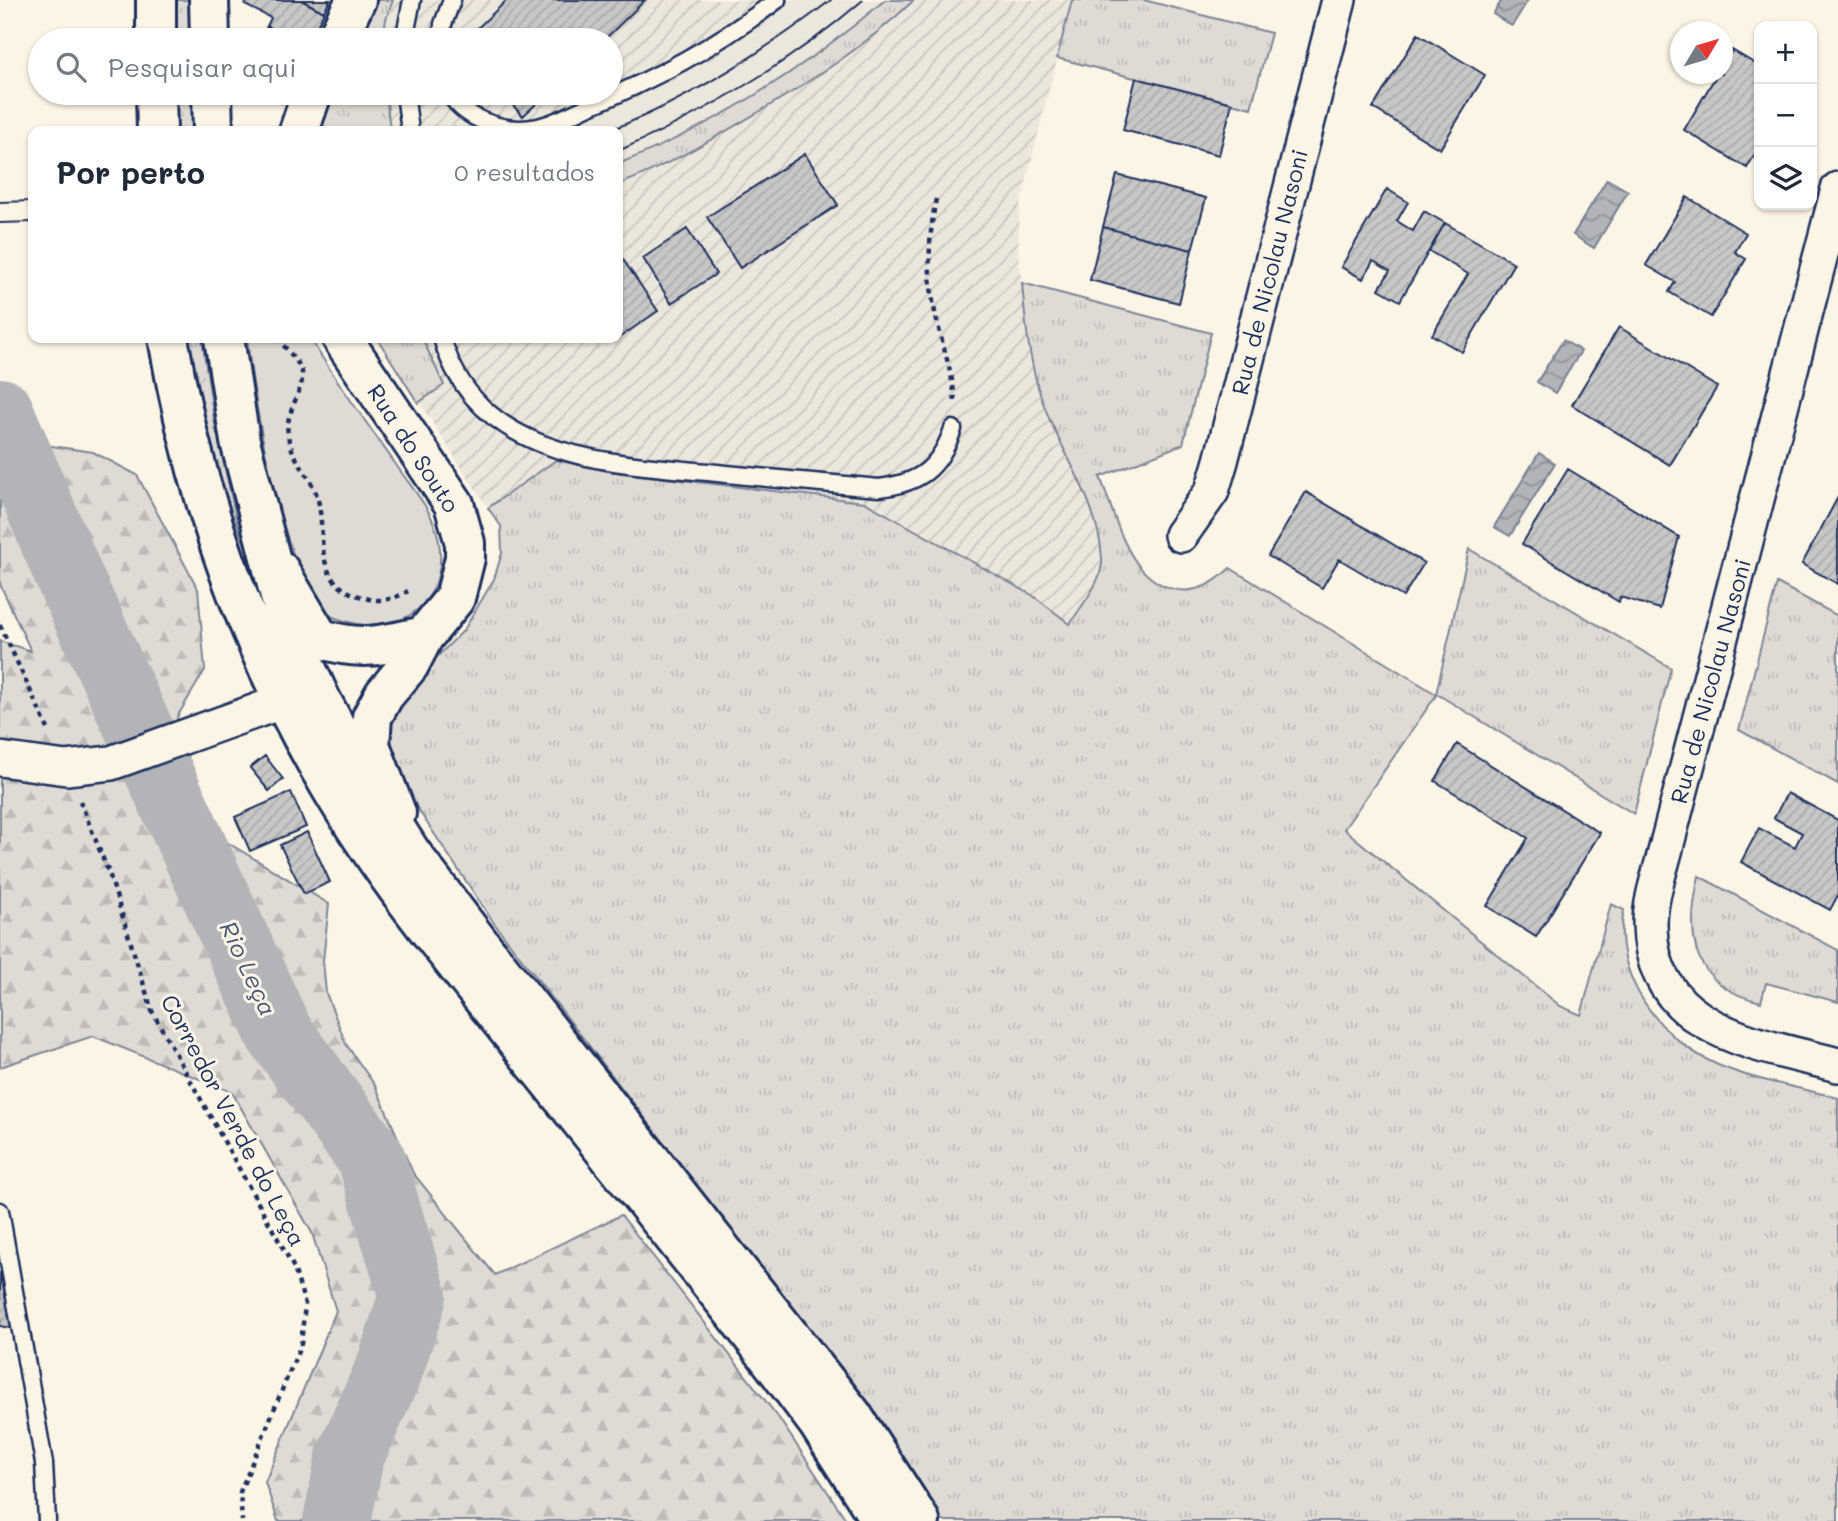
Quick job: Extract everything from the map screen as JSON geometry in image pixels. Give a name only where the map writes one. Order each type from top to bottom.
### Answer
[{"type":"main road","points":[[156,0],[156,28]]},
{"type":"main road","points":[[209,0],[210,28]]},
{"type":"main road","points":[[342,28],[356,0]]},
{"type":"main road","points":[[156,105],[157,126]]},
{"type":"main road","points":[[212,105],[213,126]]},
{"type":"main road","points":[[301,126],[308,105]]},
{"type":"main road","points":[[169,343],[191,452],[228,572],[284,701],[329,785],[383,869],[764,1351],[818,1423],[881,1521]]},
{"type":"main road","points":[[225,343],[240,441],[289,631],[321,700],[360,773],[411,853],[852,1415],[920,1521]]},
{"type":"main road","name":"Rua do Souto","points":[[345,343],[459,516],[465,558],[460,585],[441,619],[424,636],[410,665],[384,695],[372,717],[370,745],[411,853]]},
{"type":"main road","points":[[272,558],[319,638],[346,647],[384,645],[424,636]]},
{"type":"street","name":"Rua de Nicolau Nasoni","points":[[1181,535],[1212,491],[1221,461],[1339,0]]},
{"type":"street","name":"Rua de Nicolau Nasoni","points":[[1838,189],[1668,840],[1650,923],[1657,960],[1664,979],[1693,1015],[1725,1034],[1838,1065]]},
{"type":"street","points":[[0,759],[66,768],[111,763],[284,701]]},
{"type":"lane","points":[[406,28],[412,0]]},
{"type":"lane","points":[[443,28],[452,0]]},
{"type":"lane","points":[[623,92],[687,62],[776,0]]},
{"type":"lane","points":[[407,105],[409,126]]},
{"type":"lane","points":[[460,105],[469,114],[490,126]]},
{"type":"lane","points":[[542,126],[592,105]]},
{"type":"lane","points":[[444,343],[457,371],[492,415],[529,439],[593,460],[878,488],[902,485],[920,477],[938,462],[953,429]]},
{"type":"lane","points":[[0,1211],[44,1463],[47,1521]]},
{"type":"path","points":[[936,199],[928,240],[928,275],[938,329],[950,369],[955,401],[953,429]]},
{"type":"path","points":[[281,343],[302,370],[302,383],[292,405],[287,433],[295,455],[315,492],[326,569],[342,588],[377,601],[393,600],[408,592],[414,583]]},
{"type":"path","name":"Corredor Verde do Leça","points":[[0,625],[66,768],[110,876],[152,1011],[295,1268],[305,1304],[301,1344],[240,1492],[242,1521]]},
{"type":"shaded area","points":[[375,0],[801,0],[723,53],[623,105],[623,28],[361,28]]},
{"type":"shaded area","points":[[801,0],[885,0],[772,87],[694,130],[623,162],[623,126],[565,126],[623,105],[723,53]]},
{"type":"shaded area","points":[[914,0],[1072,0],[1020,205],[1018,248],[1030,364],[1091,507],[1103,560],[1097,580],[1070,625],[1032,595],[864,502],[607,471],[556,460],[488,508],[380,343],[623,343],[623,183],[659,169],[806,84]]},
{"type":"shaded area","points":[[328,105],[622,105],[565,126],[322,126]]},
{"type":"green space","points":[[176,0],[190,0],[191,28],[176,28]]},
{"type":"green space","points":[[375,0],[393,0],[385,28],[361,28]]},
{"type":"green space","points":[[885,0],[914,0],[858,47],[799,88],[689,152],[623,183],[623,162],[655,149],[725,113],[791,72]]},
{"type":"green space","points":[[1072,0],[1144,0],[1271,33],[1251,108],[1057,58]]},
{"type":"green space","points":[[177,105],[194,105],[195,126],[177,126]]},
{"type":"green space","points":[[328,105],[387,105],[389,126],[322,126]]},
{"type":"green space","points":[[1022,283],[1211,333],[1183,444],[1100,477],[1126,546],[1135,561],[1161,584],[1178,590],[1193,590],[1213,582],[1230,568],[1436,694],[1469,549],[1671,668],[1634,814],[1437,694],[1344,829],[1560,1006],[1581,1015],[1611,904],[1624,910],[1622,934],[1625,958],[1633,981],[1659,1022],[1677,1039],[1697,1054],[1732,1071],[1838,1098],[1838,1521],[939,1521],[861,1397],[494,923],[403,787],[390,752],[391,722],[423,671],[464,630],[494,579],[502,553],[501,526],[488,508],[556,460],[607,471],[864,502],[1032,595],[1070,624],[1099,575],[1102,566],[1100,539],[1082,486],[1049,418],[1037,385],[1027,335]]},
{"type":"green space","points":[[189,343],[203,343],[214,420],[238,526],[288,663],[241,544],[215,464]]},
{"type":"green space","points":[[248,343],[313,343],[417,493],[436,528],[440,557],[438,575],[432,591],[411,615],[378,625],[345,621],[324,611],[308,587],[282,520],[256,402]]},
{"type":"green space","points":[[380,343],[424,343],[444,385],[418,403]]},
{"type":"green space","points":[[3,439],[93,452],[137,475],[198,589],[205,670],[177,717],[189,783],[215,835],[329,904],[323,961],[326,993],[346,1044],[376,1087],[413,1173],[495,1275],[621,1215],[778,1417],[847,1521],[278,1521],[265,1482],[336,1311],[312,1233],[232,1092],[93,1036],[0,1067],[0,641],[31,651],[0,584],[0,444]]},
{"type":"green space","points":[[1777,583],[1838,616],[1838,784],[1739,730]]},
{"type":"green space","points":[[1699,876],[1838,950],[1838,1002],[1766,983],[1761,1002],[1720,984],[1707,971],[1694,938],[1693,919]]},
{"type":"water","points":[[1502,0],[1528,0],[1512,26],[1493,14]]},
{"type":"water","points":[[1607,179],[1628,191],[1594,248],[1573,235]]},
{"type":"water","points":[[1563,340],[1581,351],[1555,393],[1537,382]]},
{"type":"water","points":[[1539,453],[1555,463],[1510,536],[1494,527]]},
{"type":"building","points":[[248,0],[301,0],[324,12],[316,28],[271,28],[267,26],[271,18],[245,5]]},
{"type":"building","points":[[301,0],[330,0],[324,12]]},
{"type":"building","points":[[507,0],[645,0],[616,28],[478,28]]},
{"type":"building","points":[[1418,34],[1485,75],[1440,149],[1373,108]]},
{"type":"building","points":[[1733,51],[1754,63],[1754,156],[1747,168],[1684,130],[1711,84],[1733,84]]},
{"type":"building","points":[[1136,78],[1232,103],[1219,155],[1123,130]]},
{"type":"building","points":[[512,105],[535,105],[523,116]]},
{"type":"building","points":[[805,154],[838,205],[740,268],[707,217]]},
{"type":"building","points":[[1117,175],[1206,198],[1192,250],[1103,227]]},
{"type":"building","points":[[1387,189],[1408,202],[1397,221],[1413,231],[1424,211],[1445,223],[1400,301],[1379,289],[1390,271],[1373,261],[1363,279],[1341,267]]},
{"type":"building","points":[[1687,197],[1746,233],[1735,252],[1746,259],[1711,317],[1669,292],[1675,282],[1646,265]]},
{"type":"building","points":[[1445,223],[1514,263],[1462,352],[1432,335],[1468,274],[1429,251]]},
{"type":"building","points":[[1103,227],[1192,250],[1179,303],[1090,280]]},
{"type":"building","points":[[687,229],[716,274],[671,303],[643,258]]},
{"type":"building","points":[[623,259],[658,311],[623,335]]},
{"type":"building","points":[[1619,327],[1717,387],[1670,465],[1572,405]]},
{"type":"building","points":[[1568,469],[1679,537],[1660,609],[1620,597],[1619,602],[1522,544]]},
{"type":"building","points":[[1306,492],[1424,563],[1403,597],[1339,559],[1322,588],[1268,556]]},
{"type":"building","points":[[1838,497],[1838,584],[1802,564]]},
{"type":"building","points":[[1457,744],[1600,833],[1536,937],[1487,906],[1528,838],[1435,781]]},
{"type":"building","points":[[265,756],[283,779],[269,791],[250,768]]},
{"type":"building","points":[[291,792],[306,827],[250,851],[235,817]]},
{"type":"building","points":[[1787,793],[1838,820],[1838,895],[1830,910],[1741,862],[1759,828],[1795,847],[1802,833],[1774,818]]},
{"type":"building","points":[[307,832],[330,882],[304,894],[280,845]]},
{"type":"building","points":[[0,1272],[13,1329],[0,1326]]},
{"type":"waterway","name":"Rio Leça","points":[[0,412],[73,586],[279,1033],[371,1158],[413,1296],[390,1367],[350,1457],[337,1521]]},
{"type":"tram line","points":[[620,126],[667,105],[724,74],[831,0]]},
{"type":"tram line","points":[[623,149],[746,85],[806,45],[863,0]]},
{"type":"tram line","points":[[0,202],[28,201]]},
{"type":"tram line","points":[[0,223],[28,222]]}]
